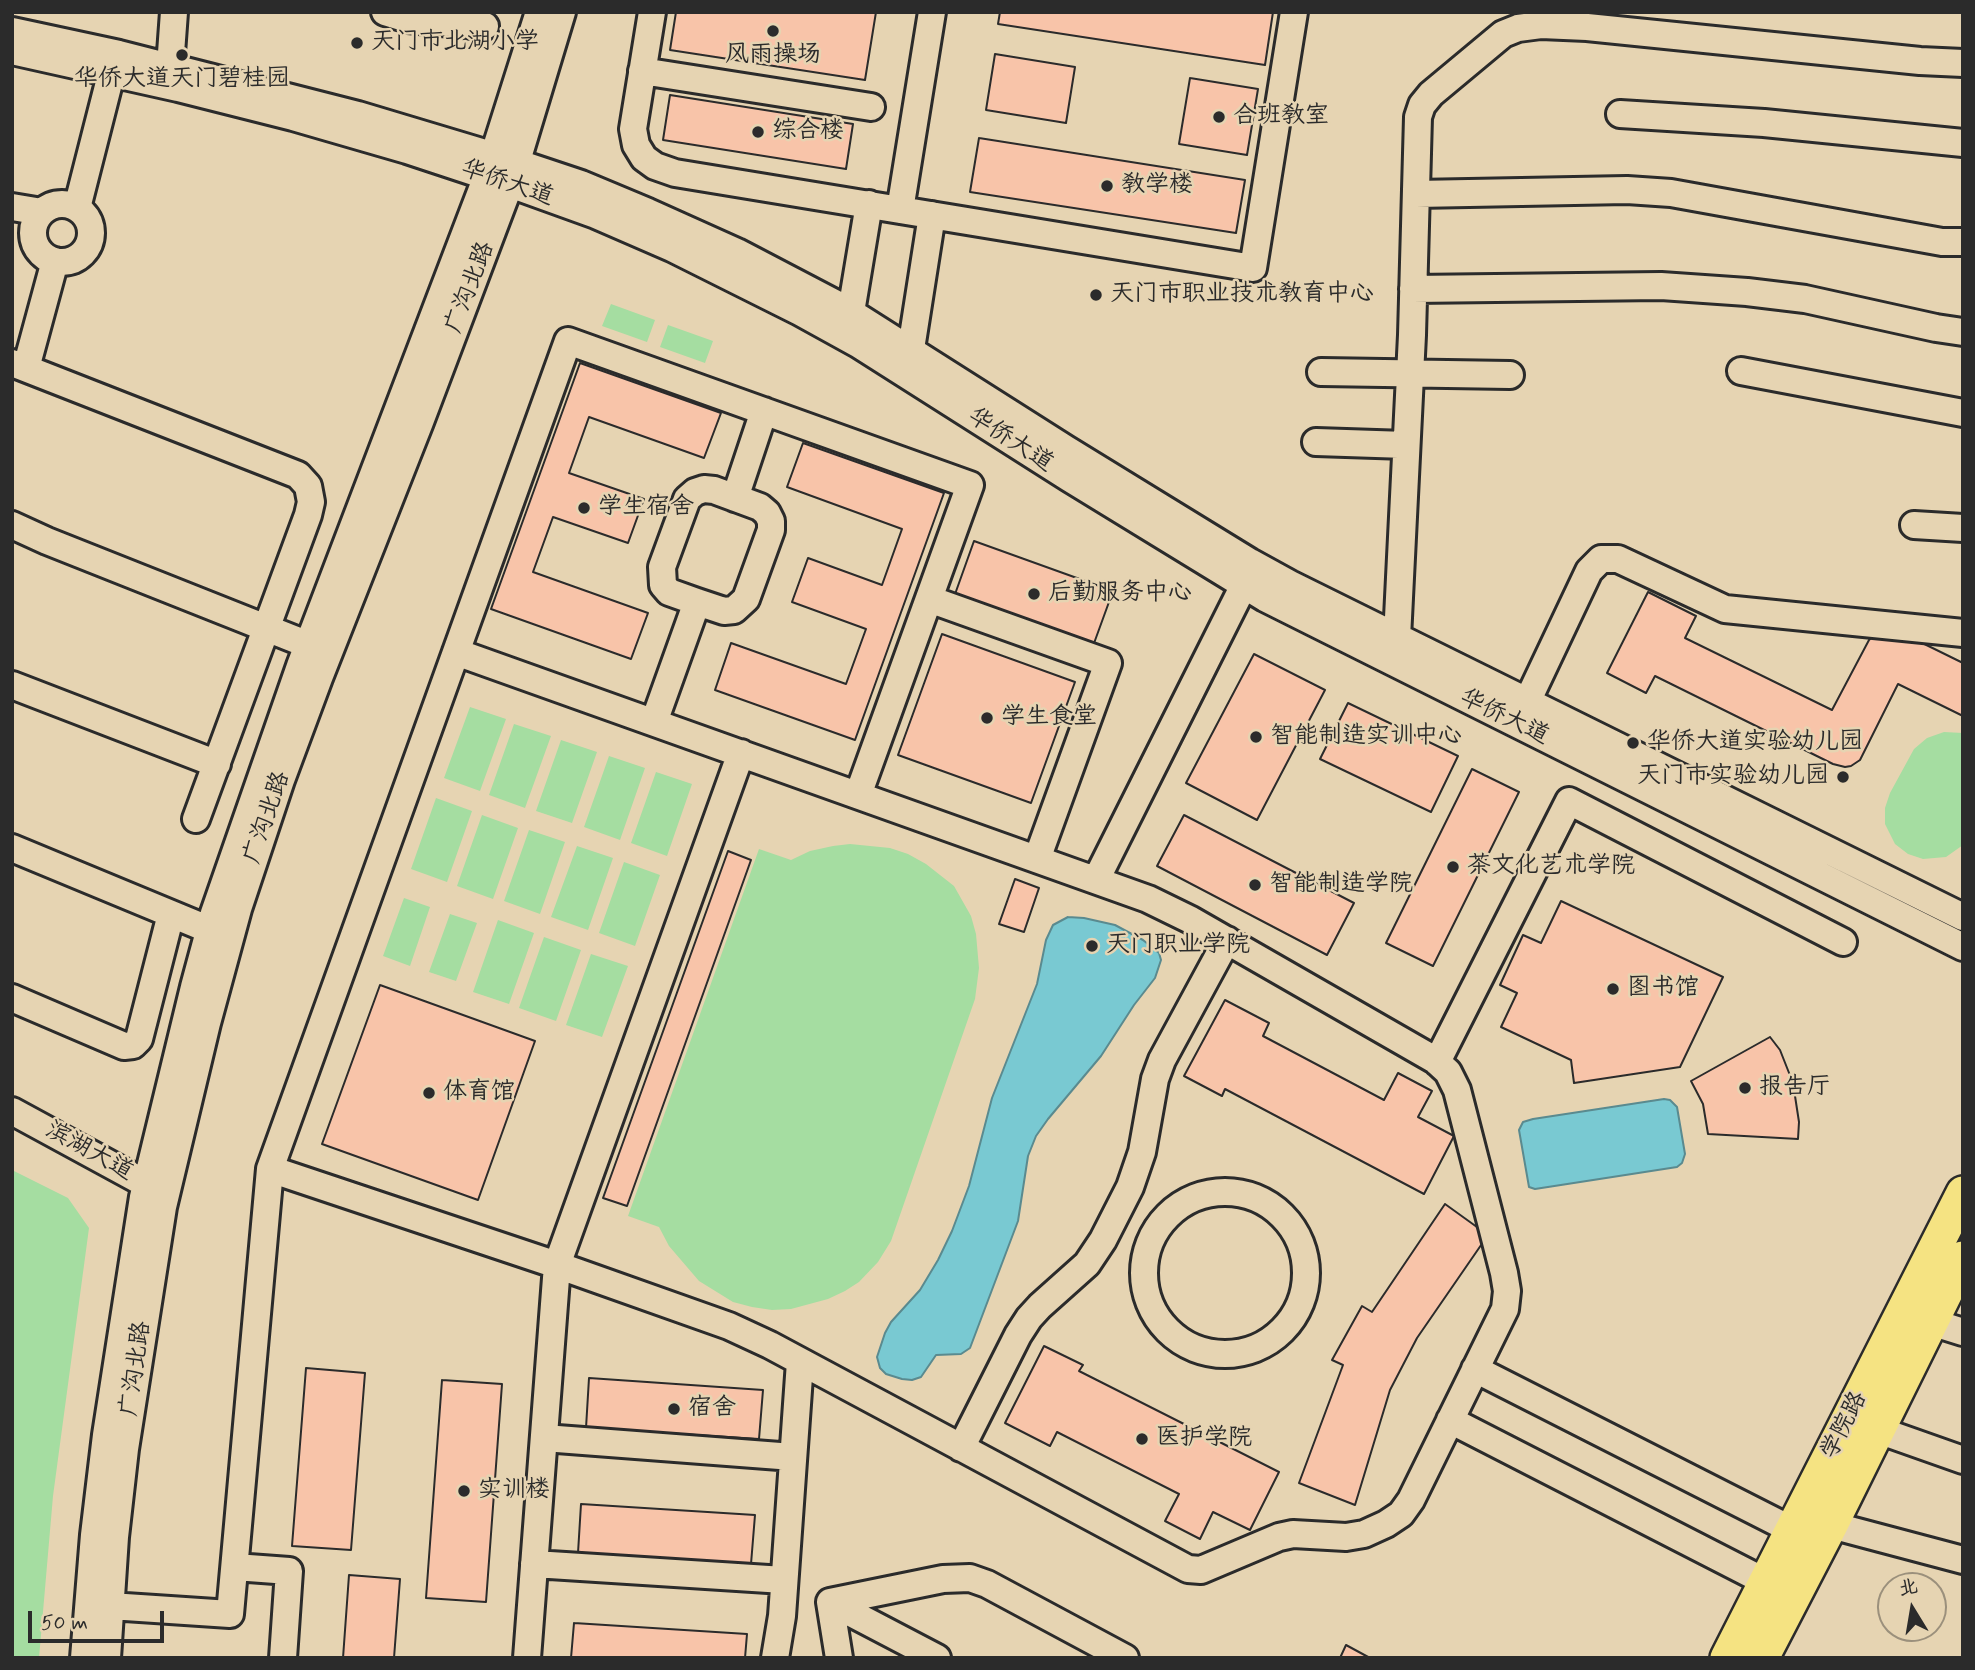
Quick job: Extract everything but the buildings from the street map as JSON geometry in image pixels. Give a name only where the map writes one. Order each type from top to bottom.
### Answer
[{"type":"main road","name":"学院路","points":[[1727,1658],[1963,1193]]},
{"type":"main road","name":"学院路","points":[[1762,1658],[1832,1525],[1963,1258]]},
{"type":"street","points":[[170,66],[174,12]]},
{"type":"street","points":[[385,12],[408,19],[485,26]]},
{"type":"street","name":"广沟北路","points":[[502,170],[539,12]]},
{"type":"street","name":"广沟北路","points":[[84,1658],[94,1535],[106,1435],[210,930],[262,772],[420,422],[502,170],[562,12]]},
{"type":"street","points":[[652,12],[633,129],[636,145],[644,158],[656,166],[675,173],[1252,268],[1294,12]]},
{"type":"street","points":[[900,210],[932,12]]},
{"type":"street","points":[[1397,638],[1410,374],[1418,117],[1422,105],[1431,94],[1503,34],[1518,28],[1596,20],[1907,60],[1963,63]]},
{"type":"street","name":"华侨大道","points":[[12,31],[407,150],[581,184],[649,212],[737,252],[850,312],[1250,562],[1397,638],[1963,917]]},
{"type":"street","name":"华侨大道","points":[[12,51],[114,63],[170,66],[358,115],[502,170],[672,248],[858,344],[1244,585],[1367,650],[1963,947]]},
{"type":"street","points":[[77,208],[114,63]]},
{"type":"street","points":[[642,71],[872,107]]},
{"type":"street","points":[[1620,114],[1764,123],[1963,144]]},
{"type":"street","points":[[1416,194],[1627,190],[1671,193],[1942,242],[1963,242]]},
{"type":"street","points":[[59,204],[77,208],[90,222],[90,242],[79,257],[70,261],[55,261],[37,247],[33,229],[36,220],[42,212],[59,204]]},
{"type":"street","points":[[850,312],[869,204]]},
{"type":"street","points":[[12,207],[42,212]]},
{"type":"street","points":[[911,349],[932,215]]},
{"type":"street","points":[[55,261],[19,365],[298,475],[308,486],[311,502],[308,515],[196,819]]},
{"type":"street","points":[[1413,289],[1661,286],[1747,292],[1805,299],[1963,332]]},
{"type":"street","points":[[110,1605],[230,1614],[270,1169],[568,341],[970,485],[858,795]]},
{"type":"street","points":[[1741,371],[1963,413]]},
{"type":"street","points":[[1321,372],[1510,375]]},
{"type":"street","points":[[734,498],[764,411]]},
{"type":"street","points":[[1316,442],[1406,445]]},
{"type":"street","points":[[704,489],[734,498],[760,507],[771,521],[771,530],[746,599],[734,610],[724,611],[669,592],[663,585],[662,567],[687,499],[704,489]]},
{"type":"street","points":[[12,525],[318,649]]},
{"type":"street","points":[[1914,526],[1963,528]]},
{"type":"street","points":[[1527,702],[1589,571],[1601,559],[1618,559],[1725,609],[1963,633]]},
{"type":"street","points":[[1096,880],[1244,585]]},
{"type":"street","points":[[1746,596],[1963,615]]},
{"type":"street","points":[[929,598],[1108,663],[1037,859]]},
{"type":"street","points":[[654,722],[697,602]]},
{"type":"street","name":"广沟北路","points":[[107,1658],[115,1537],[154,1196],[207,1023],[238,909],[281,780],[318,649]]},
{"type":"street","points":[[270,1169],[729,1326],[1188,1569],[1201,1570],[1279,1537],[1293,1534],[1346,1537],[1364,1534],[1401,1514],[1411,1500],[1504,1309],[1507,1291],[1504,1273],[1457,1090],[1448,1072],[1437,1062],[1227,940],[1148,899],[456,652]]},
{"type":"street","points":[[12,685],[217,764]]},
{"type":"street","points":[[527,1658],[557,1265],[741,753]]},
{"type":"street","points":[[1437,1062],[1569,801],[1843,942]]},
{"type":"street","points":[[12,848],[210,930]]},
{"type":"street","points":[[12,998],[124,1046],[133,1045],[138,1039],[171,914]]},
{"type":"street","points":[[961,1448],[1029,1318],[1087,1264],[1103,1240],[1130,1187],[1142,1152],[1154,1079],[1162,1059],[1227,940]]},
{"type":"street","name":"滨湖大道","points":[[12,1111],[154,1196]]},
{"type":"street","name":"滨湖大道","points":[[12,1126],[154,1196]]},
{"type":"street","points":[[1220,1191],[1247,1194],[1272,1205],[1291,1224],[1303,1247],[1307,1274],[1303,1300],[1289,1324],[1269,1342],[1256,1348],[1244,1353],[1217,1354],[1191,1348],[1168,1332],[1152,1311],[1143,1284],[1144,1257],[1154,1232],[1171,1211],[1182,1204],[1194,1197],[1220,1191]]},
{"type":"street","points":[[1116,1215],[1154,1232]]},
{"type":"street","points":[[1931,1322],[1963,1332]]},
{"type":"street","points":[[775,1658],[782,1616],[800,1362]]},
{"type":"street","points":[[1475,1369],[1793,1530]]},
{"type":"street","points":[[1450,1420],[1766,1582]]},
{"type":"street","points":[[1878,1430],[1963,1460]]},
{"type":"street","points":[[544,1438],[793,1457]]},
{"type":"street","points":[[1832,1525],[1963,1560]]},
{"type":"street","points":[[534,1564],[784,1580]]},
{"type":"street","points":[[235,1567],[289,1571],[283,1658]]},
{"type":"street","points":[[830,1602],[943,1579],[970,1578],[987,1584],[1125,1658]]},
{"type":"street","points":[[830,1602],[839,1658]]},
{"type":"street","points":[[830,1602],[937,1658]]},
{"type":"green space","points":[[611,304],[655,320],[647,342],[602,326]]},
{"type":"green space","points":[[668,325],[713,341],[705,363],[660,347]]},
{"type":"green space","points":[[470,707],[506,719],[480,791],[444,778]]},
{"type":"green space","points":[[514,724],[551,736],[525,808],[489,795]]},
{"type":"green space","points":[[1944,732],[1963,733],[1963,845],[1946,857],[1923,859],[1908,854],[1895,844],[1885,824],[1885,808],[1890,793],[1914,749],[1927,738]]},
{"type":"green space","points":[[561,740],[597,752],[572,823],[536,811]]},
{"type":"green space","points":[[609,756],[645,768],[620,840],[584,827]]},
{"type":"green space","points":[[656,772],[692,784],[667,856],[631,843]]},
{"type":"green space","points":[[436,798],[472,811],[447,882],[411,869]]},
{"type":"green space","points":[[482,815],[518,828],[493,899],[457,886]]},
{"type":"green space","points":[[529,830],[565,842],[540,914],[504,901]]},
{"type":"green space","points":[[850,844],[890,848],[908,854],[954,886],[971,916],[976,934],[979,968],[975,999],[891,1241],[878,1262],[859,1282],[828,1299],[791,1309],[752,1307],[733,1302],[699,1281],[669,1246],[659,1227],[628,1216],[759,849],[791,860],[810,851]]},
{"type":"green space","points":[[577,846],[613,858],[588,930],[551,917]]},
{"type":"green space","points":[[624,862],[660,875],[635,946],[599,933]]},
{"type":"green space","points":[[404,898],[430,907],[410,966],[383,956]]},
{"type":"green space","points":[[450,914],[477,923],[456,981],[429,972]]},
{"type":"green space","points":[[498,920],[534,933],[509,1004],[473,992]]},
{"type":"green space","points":[[544,937],[581,950],[556,1021],[519,1008]]},
{"type":"green space","points":[[591,954],[628,966],[602,1037],[566,1025]]},
{"type":"green space","points":[[12,1170],[68,1198],[89,1228],[53,1496],[39,1658],[12,1658]]},
{"type":"water","points":[[1068,917],[1115,925],[1143,940],[1159,953],[1161,960],[1155,978],[1101,1056],[1036,1136],[1028,1156],[1018,1221],[970,1348],[961,1354],[936,1355],[921,1377],[912,1380],[886,1374],[880,1368],[877,1357],[885,1333],[891,1322],[920,1290],[952,1231],[969,1186],[992,1098],[1037,984],[1046,940],[1053,925]]},
{"type":"water","points":[[1670,1100],[1677,1107],[1685,1154],[1682,1163],[1677,1167],[1535,1189],[1529,1187],[1519,1130],[1523,1122]]},
{"type":"place","name":"风雨操场","points":[[773,31]]},
{"type":"place","name":"天门市北湖小学","points":[[357,43]]},
{"type":"place","name":"华侨大道天门碧桂园","points":[[182,55]]},
{"type":"place","name":"合班教室","points":[[1219,117]]},
{"type":"place","name":"综合楼","points":[[758,132]]},
{"type":"place","name":"教学楼","points":[[1107,186]]},
{"type":"place","name":"天门市职业技术教育中心","points":[[1096,295]]},
{"type":"place","name":"学生宿舍","points":[[584,508]]},
{"type":"place","name":"后勤服务中心","points":[[1034,594]]},
{"type":"place","name":"学生食堂","points":[[987,718]]},
{"type":"place","name":"智能制造实训中心","points":[[1256,737]]},
{"type":"place","name":"华侨大道实验幼儿园","points":[[1633,743]]},
{"type":"place","name":"天门市实验幼儿园","points":[[1843,777]]},
{"type":"place","name":"茶文化艺术学院","points":[[1453,867]]},
{"type":"place","name":"智能制造学院","points":[[1255,885]]},
{"type":"place","name":"天门职业学院","points":[[1092,946]]},
{"type":"place","name":"图书馆","points":[[1613,989]]},
{"type":"place","name":"报告厅","points":[[1745,1088]]},
{"type":"place","name":"体育馆","points":[[429,1093]]},
{"type":"place","name":"宿舍","points":[[674,1409]]},
{"type":"place","name":"医护学院","points":[[1142,1439]]},
{"type":"place","name":"实训楼","points":[[464,1491]]}]
